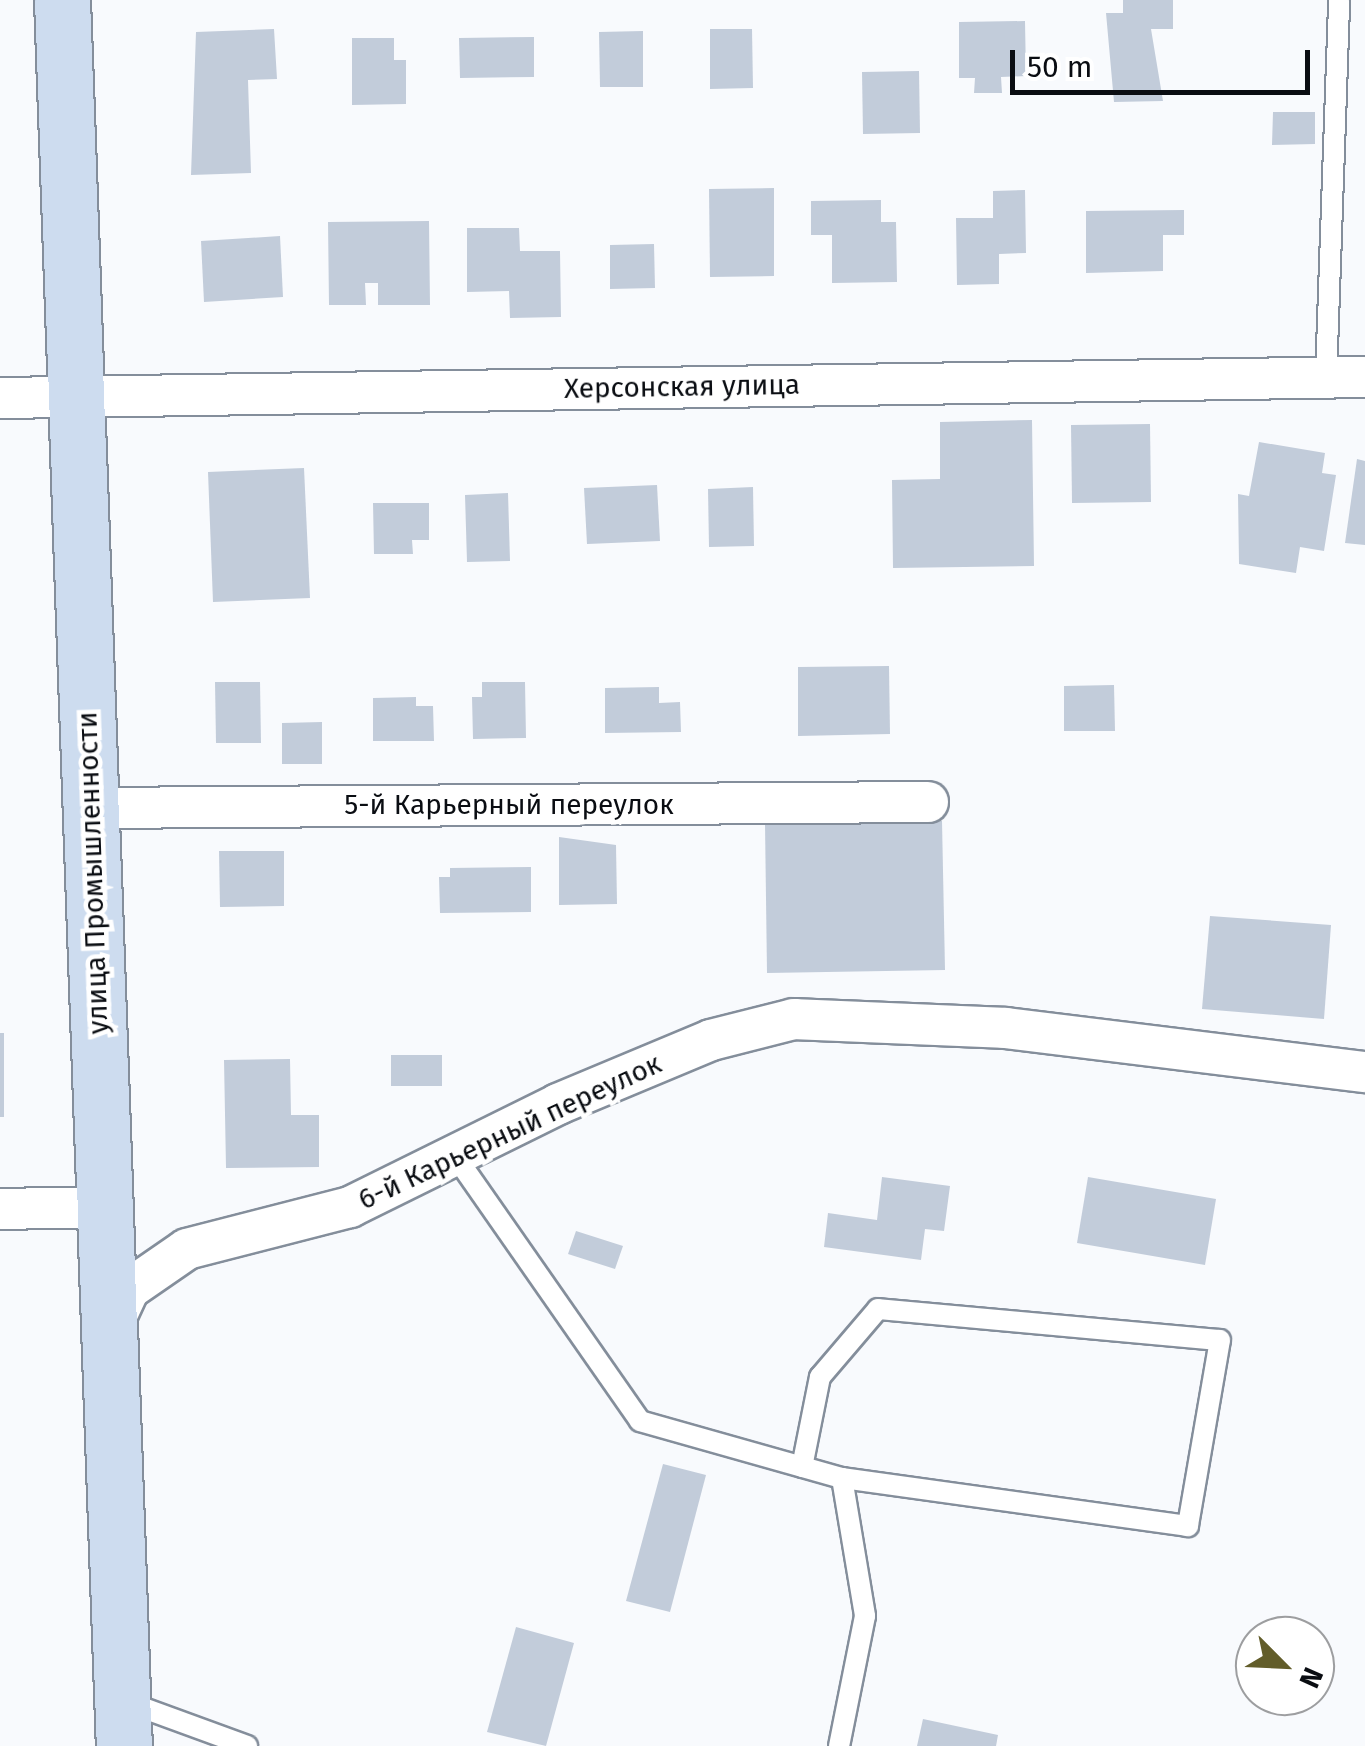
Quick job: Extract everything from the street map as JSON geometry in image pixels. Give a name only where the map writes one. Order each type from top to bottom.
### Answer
[{"type":"main road","name":"улица Промышленности","points":[[62,0],[123,1723]]},
{"type":"street","points":[[62,0],[97,0]]},
{"type":"street","name":"Херсонская улица","points":[[0,398],[1345,378]]},
{"type":"street","name":"5-й Карьерный переулок","points":[[91,808],[928,802]]},
{"type":"street","name":"6-й Карьерный переулок","points":[[110,1330],[129,1288],[186,1249],[350,1208],[458,1160],[609,1083],[711,1040],[794,1019],[1006,1028],[1365,1072]]},
{"type":"street","points":[[0,1209],[106,1206]]},
{"type":"lane","points":[[1339,0],[1345,378]]},
{"type":"lane","points":[[458,1160],[640,1421],[842,1478],[1188,1526],[1220,1340],[878,1309],[820,1378],[802,1466]]},
{"type":"lane","points":[[840,1746],[865,1616],[842,1478]]},
{"type":"lane","points":[[123,1723],[247,1746]]},
{"type":"building","points":[[1123,0],[1173,0],[1173,29],[1151,29],[1163,101],[1114,102],[1106,13],[1123,13]]},
{"type":"building","points":[[1025,21],[1026,76],[1001,77],[1002,93],[974,93],[975,78],[959,78],[959,22]]},
{"type":"building","points":[[274,29],[277,79],[248,80],[251,173],[191,175],[196,32]]},
{"type":"building","points":[[710,29],[752,29],[753,88],[710,89]]},
{"type":"building","points":[[643,31],[643,87],[600,87],[599,32]]},
{"type":"building","points":[[534,37],[534,77],[460,78],[459,38]]},
{"type":"building","points":[[352,38],[394,38],[394,60],[406,60],[406,104],[352,105]]},
{"type":"building","points":[[919,71],[920,133],[863,134],[862,72]]},
{"type":"building","points":[[1273,112],[1315,112],[1315,144],[1272,145]]},
{"type":"building","points":[[774,188],[774,276],[710,277],[709,189]]},
{"type":"building","points":[[1025,190],[1026,253],[999,254],[999,284],[957,285],[956,218],[993,218],[993,191]]},
{"type":"building","points":[[881,200],[881,222],[896,222],[897,282],[832,283],[832,235],[811,235],[811,201]]},
{"type":"building","points":[[1184,210],[1184,235],[1163,235],[1163,271],[1086,273],[1086,211]]},
{"type":"building","points":[[429,221],[430,305],[378,305],[378,283],[365,283],[366,305],[329,305],[328,222]]},
{"type":"building","points":[[467,228],[519,228],[520,251],[560,251],[561,317],[510,318],[509,291],[467,292]]},
{"type":"building","points":[[280,236],[283,297],[204,302],[201,241]]},
{"type":"building","points":[[654,244],[655,288],[610,289],[610,245]]},
{"type":"building","points":[[1032,420],[1034,566],[893,568],[892,480],[940,479],[940,422]]},
{"type":"building","points":[[1150,424],[1151,502],[1072,503],[1071,425]]},
{"type":"building","points":[[1259,442],[1325,453],[1322,473],[1336,475],[1324,551],[1300,547],[1296,573],[1239,564],[1238,494],[1249,496]]},
{"type":"building","points":[[1357,459],[1365,461],[1365,545],[1345,543]]},
{"type":"building","points":[[304,468],[310,598],[213,602],[208,472]]},
{"type":"building","points":[[657,485],[660,541],[587,544],[584,488]]},
{"type":"building","points":[[753,487],[754,546],[709,547],[708,489]]},
{"type":"building","points":[[508,493],[510,561],[467,562],[465,495]]},
{"type":"building","points":[[373,503],[429,503],[429,540],[412,540],[413,554],[374,554]]},
{"type":"building","points":[[889,666],[890,734],[798,736],[798,667]]},
{"type":"building","points":[[215,682],[260,682],[261,743],[216,743]]},
{"type":"building","points":[[482,682],[525,682],[526,738],[473,739],[472,697],[482,697]]},
{"type":"building","points":[[1114,685],[1115,731],[1064,731],[1064,686]]},
{"type":"building","points":[[659,687],[659,703],[680,702],[681,732],[605,733],[605,688]]},
{"type":"building","points":[[416,697],[416,706],[433,706],[434,741],[373,741],[373,698]]},
{"type":"building","points":[[322,722],[322,764],[282,764],[282,723]]},
{"type":"building","points":[[942,821],[945,970],[767,973],[765,824]]},
{"type":"building","points":[[559,837],[616,845],[617,904],[559,905]]},
{"type":"building","points":[[219,851],[284,851],[284,906],[220,907]]},
{"type":"building","points":[[531,867],[531,912],[440,913],[439,877],[450,877],[450,868]]},
{"type":"building","points":[[1210,916],[1331,925],[1324,1019],[1202,1009]]},
{"type":"building","points":[[0,1033],[4,1033],[4,1117],[0,1117]]},
{"type":"building","points":[[391,1055],[442,1055],[442,1086],[391,1086]]},
{"type":"building","points":[[290,1059],[291,1115],[319,1115],[319,1167],[226,1168],[224,1060]]},
{"type":"building","points":[[882,1177],[950,1186],[944,1231],[925,1229],[921,1260],[824,1247],[828,1213],[877,1220]]},
{"type":"building","points":[[1088,1177],[1216,1199],[1205,1265],[1077,1243]]},
{"type":"building","points":[[576,1231],[623,1246],[615,1269],[568,1254]]},
{"type":"building","points":[[663,1464],[706,1475],[670,1612],[626,1601]]},
{"type":"building","points":[[516,1627],[574,1643],[546,1746],[487,1732]]},
{"type":"building","points":[[923,1719],[998,1735],[996,1746],[917,1746]]}]
